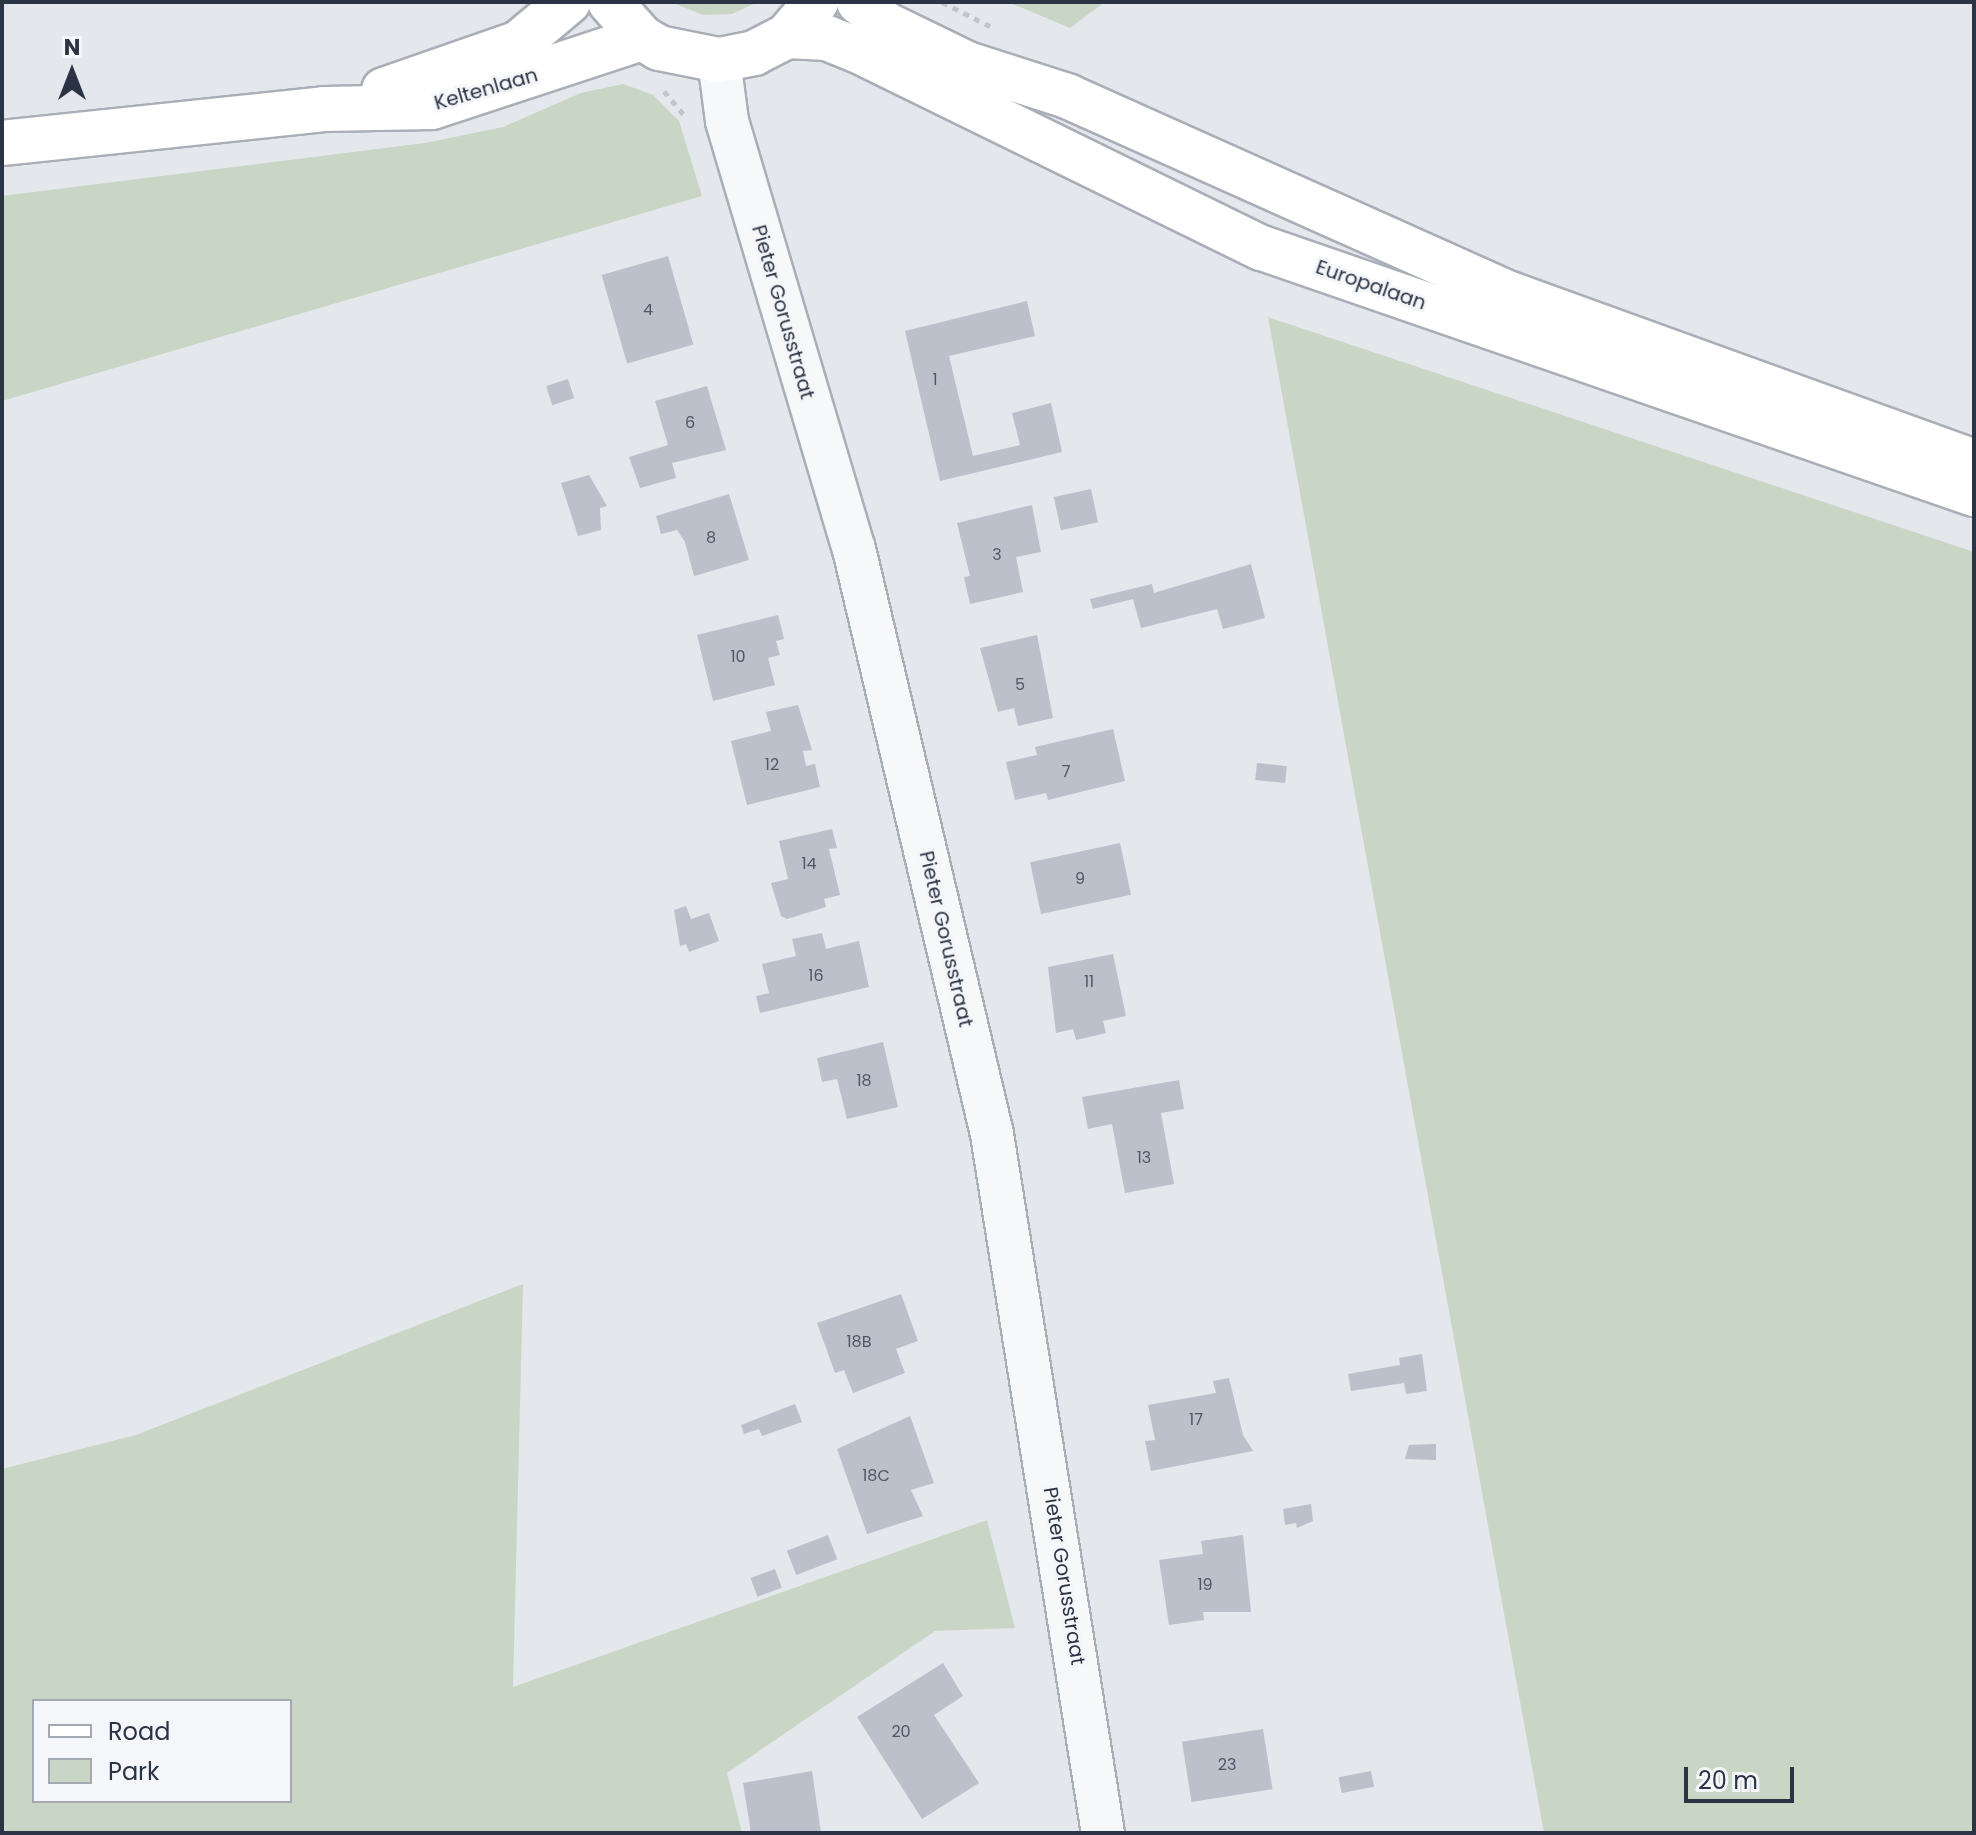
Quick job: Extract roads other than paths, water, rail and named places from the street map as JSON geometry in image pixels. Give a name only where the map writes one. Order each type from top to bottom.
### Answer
[{"type":"main road","name":"Keltenlaan","points":[[324,109],[519,43],[568,2]]},
{"type":"main road","name":"Europalaan","points":[[610,2],[642,38],[678,55],[719,60],[754,53],[787,36],[816,2]]},
{"type":"main road","points":[[859,2],[885,24],[967,64],[1067,96],[1510,294],[1974,462]]},
{"type":"main road","name":"Europalaan","points":[[787,36],[827,38],[857,50],[1262,248],[1974,494]]},
{"type":"main road","name":"Keltenlaan","points":[[2,143],[324,109],[432,107],[642,38]]},
{"type":"street","name":"Pieter Gorusstraat","points":[[719,60],[724,113],[854,549],[992,1134],[1103,1833]]}]
